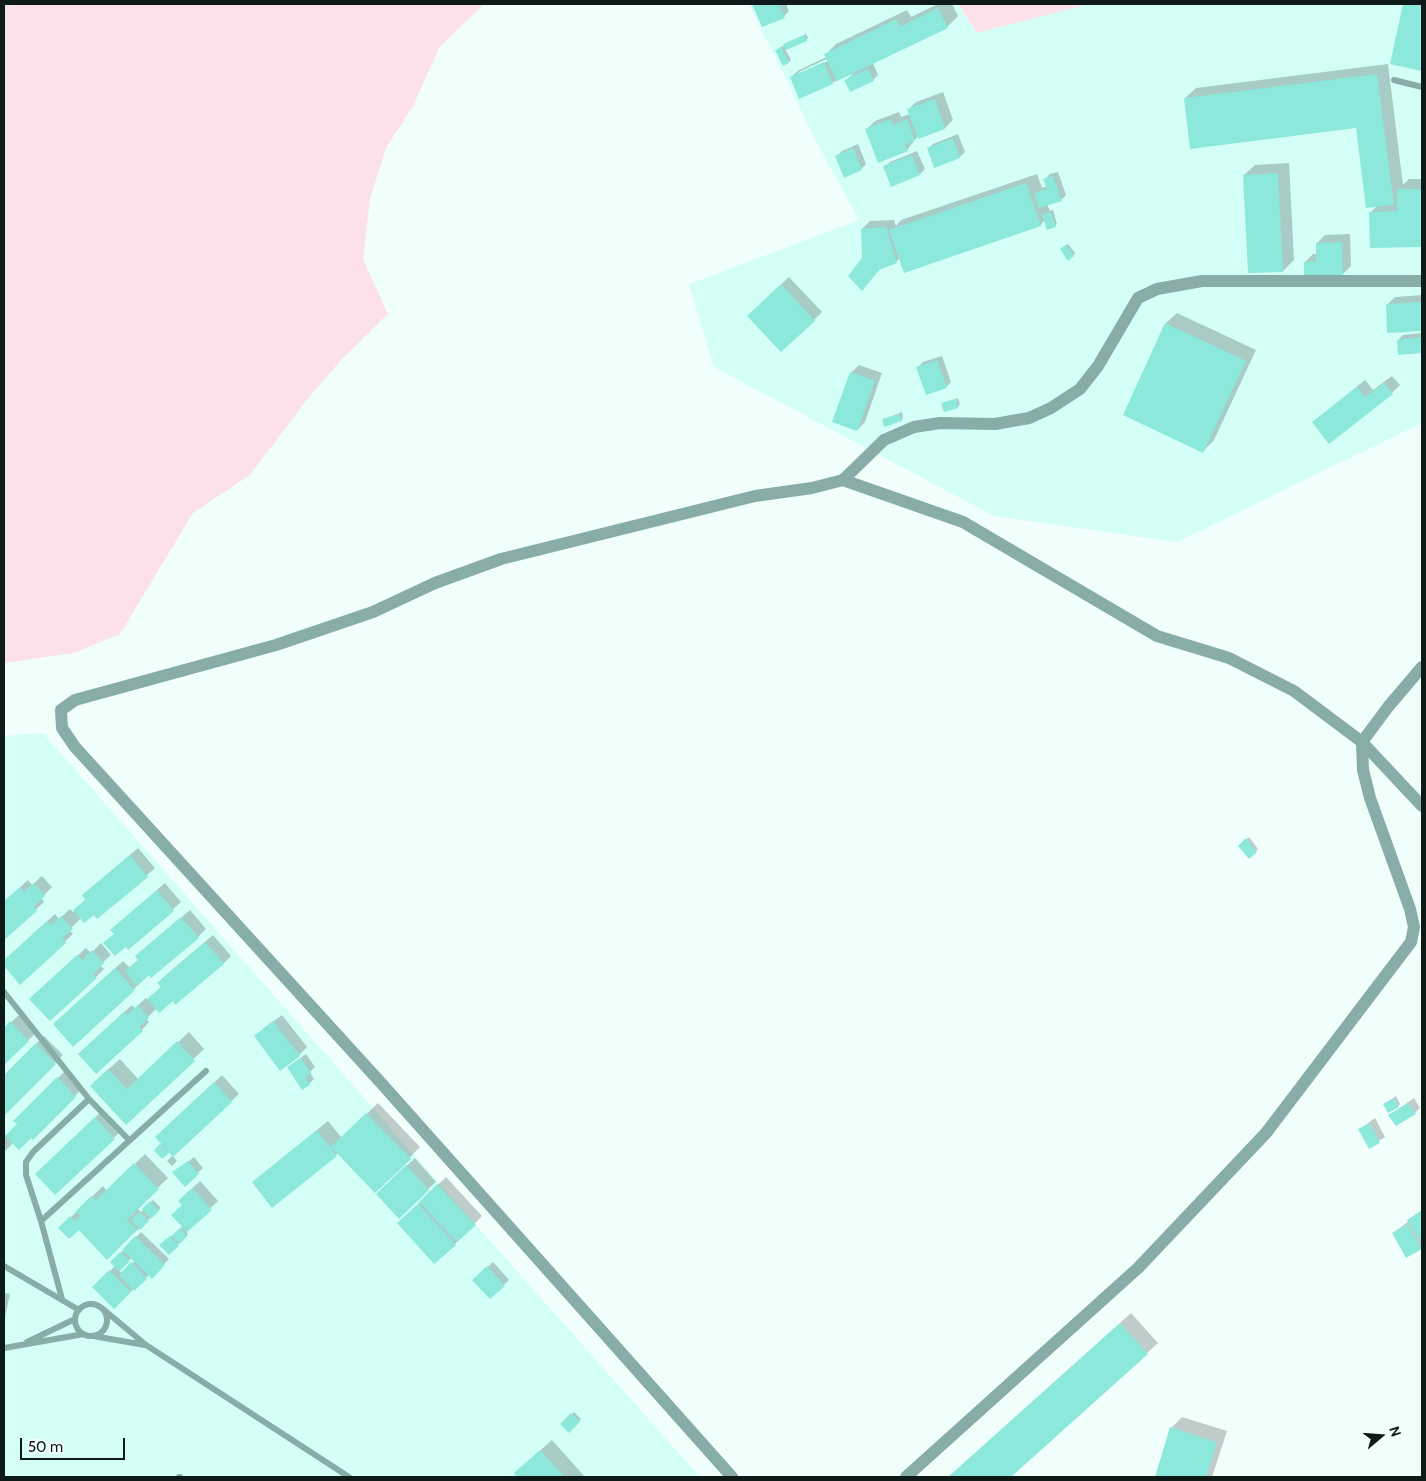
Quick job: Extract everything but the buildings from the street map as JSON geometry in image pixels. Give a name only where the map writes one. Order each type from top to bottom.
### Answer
[{"type":"street","points":[[732,1477],[382,1084],[75,747],[62,728],[61,710],[75,700],[276,646],[373,612],[435,583],[501,559],[746,498],[812,488],[843,480],[884,440],[914,427],[940,423],[995,424],[1029,418],[1051,408],[1080,389],[1098,366],[1138,298],[1157,289],[1202,281],[1422,281]]},
{"type":"street","points":[[843,480],[963,522],[1157,636],[1229,658],[1294,691],[1362,742],[1422,806]]},
{"type":"street","points":[[906,1477],[1138,1268],[1266,1132],[1410,942],[1414,927],[1410,909],[1370,798],[1363,770],[1362,742],[1388,707],[1422,667]]},
{"type":"lane","points":[[1394,80],[1422,87]]},
{"type":"lane","points":[[4,992],[89,1099],[129,1140]]},
{"type":"lane","points":[[42,1221],[206,1071]]},
{"type":"lane","points":[[62,1299],[42,1221],[26,1175],[26,1162],[33,1152],[89,1099]]},
{"type":"lane","points":[[4,1266],[78,1310]]},
{"type":"lane","points":[[146,1345],[86,1335],[77,1327],[75,1318],[78,1310],[90,1304],[103,1309],[146,1345],[348,1477]]},
{"type":"lane","points":[[4,1348],[98,1334],[105,1328],[107,1318],[103,1309]]},
{"type":"lane","points":[[20,1346],[75,1318]]},
{"type":"shaded area","points":[[4,4],[484,4],[439,48],[413,106],[386,148],[370,199],[363,259],[388,314],[341,360],[309,397],[250,475],[193,513],[120,634],[74,653],[4,663]]},
{"type":"shaded area","points":[[749,4],[958,4],[977,33],[1089,4],[1422,4],[1422,423],[1177,542],[994,516],[714,367],[689,284],[859,220],[816,141]]},
{"type":"shaded area","points":[[958,4],[1089,4],[977,33]]},
{"type":"shaded area","points":[[43,733],[700,1477],[4,1477],[4,736]]}]
